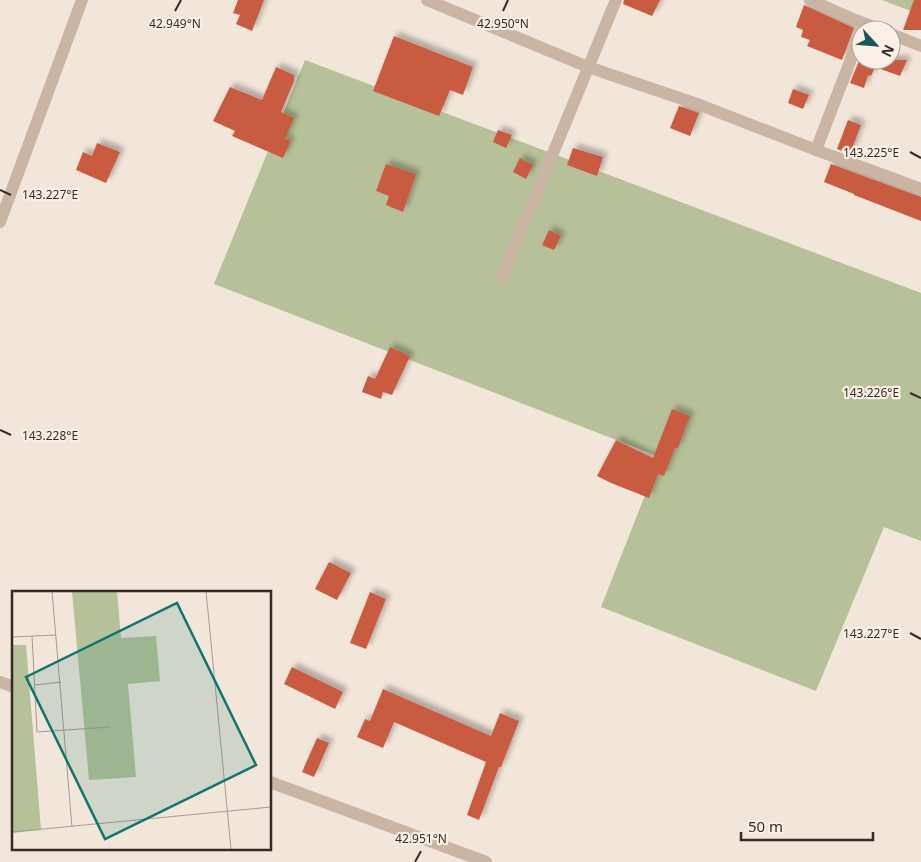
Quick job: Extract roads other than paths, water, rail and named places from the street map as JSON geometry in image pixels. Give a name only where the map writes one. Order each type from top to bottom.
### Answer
[{"type":"street","points":[[0,222],[82,0]]},
{"type":"street","points":[[427,0],[588,67],[700,105],[921,189]]},
{"type":"street","points":[[502,277],[616,0]]},
{"type":"street","points":[[810,0],[851,22]]},
{"type":"street","points":[[901,38],[921,46]]},
{"type":"street","points":[[816,150],[851,60]]},
{"type":"street","points":[[0,682],[12,686]]},
{"type":"street","points":[[271,782],[486,862]]}]
